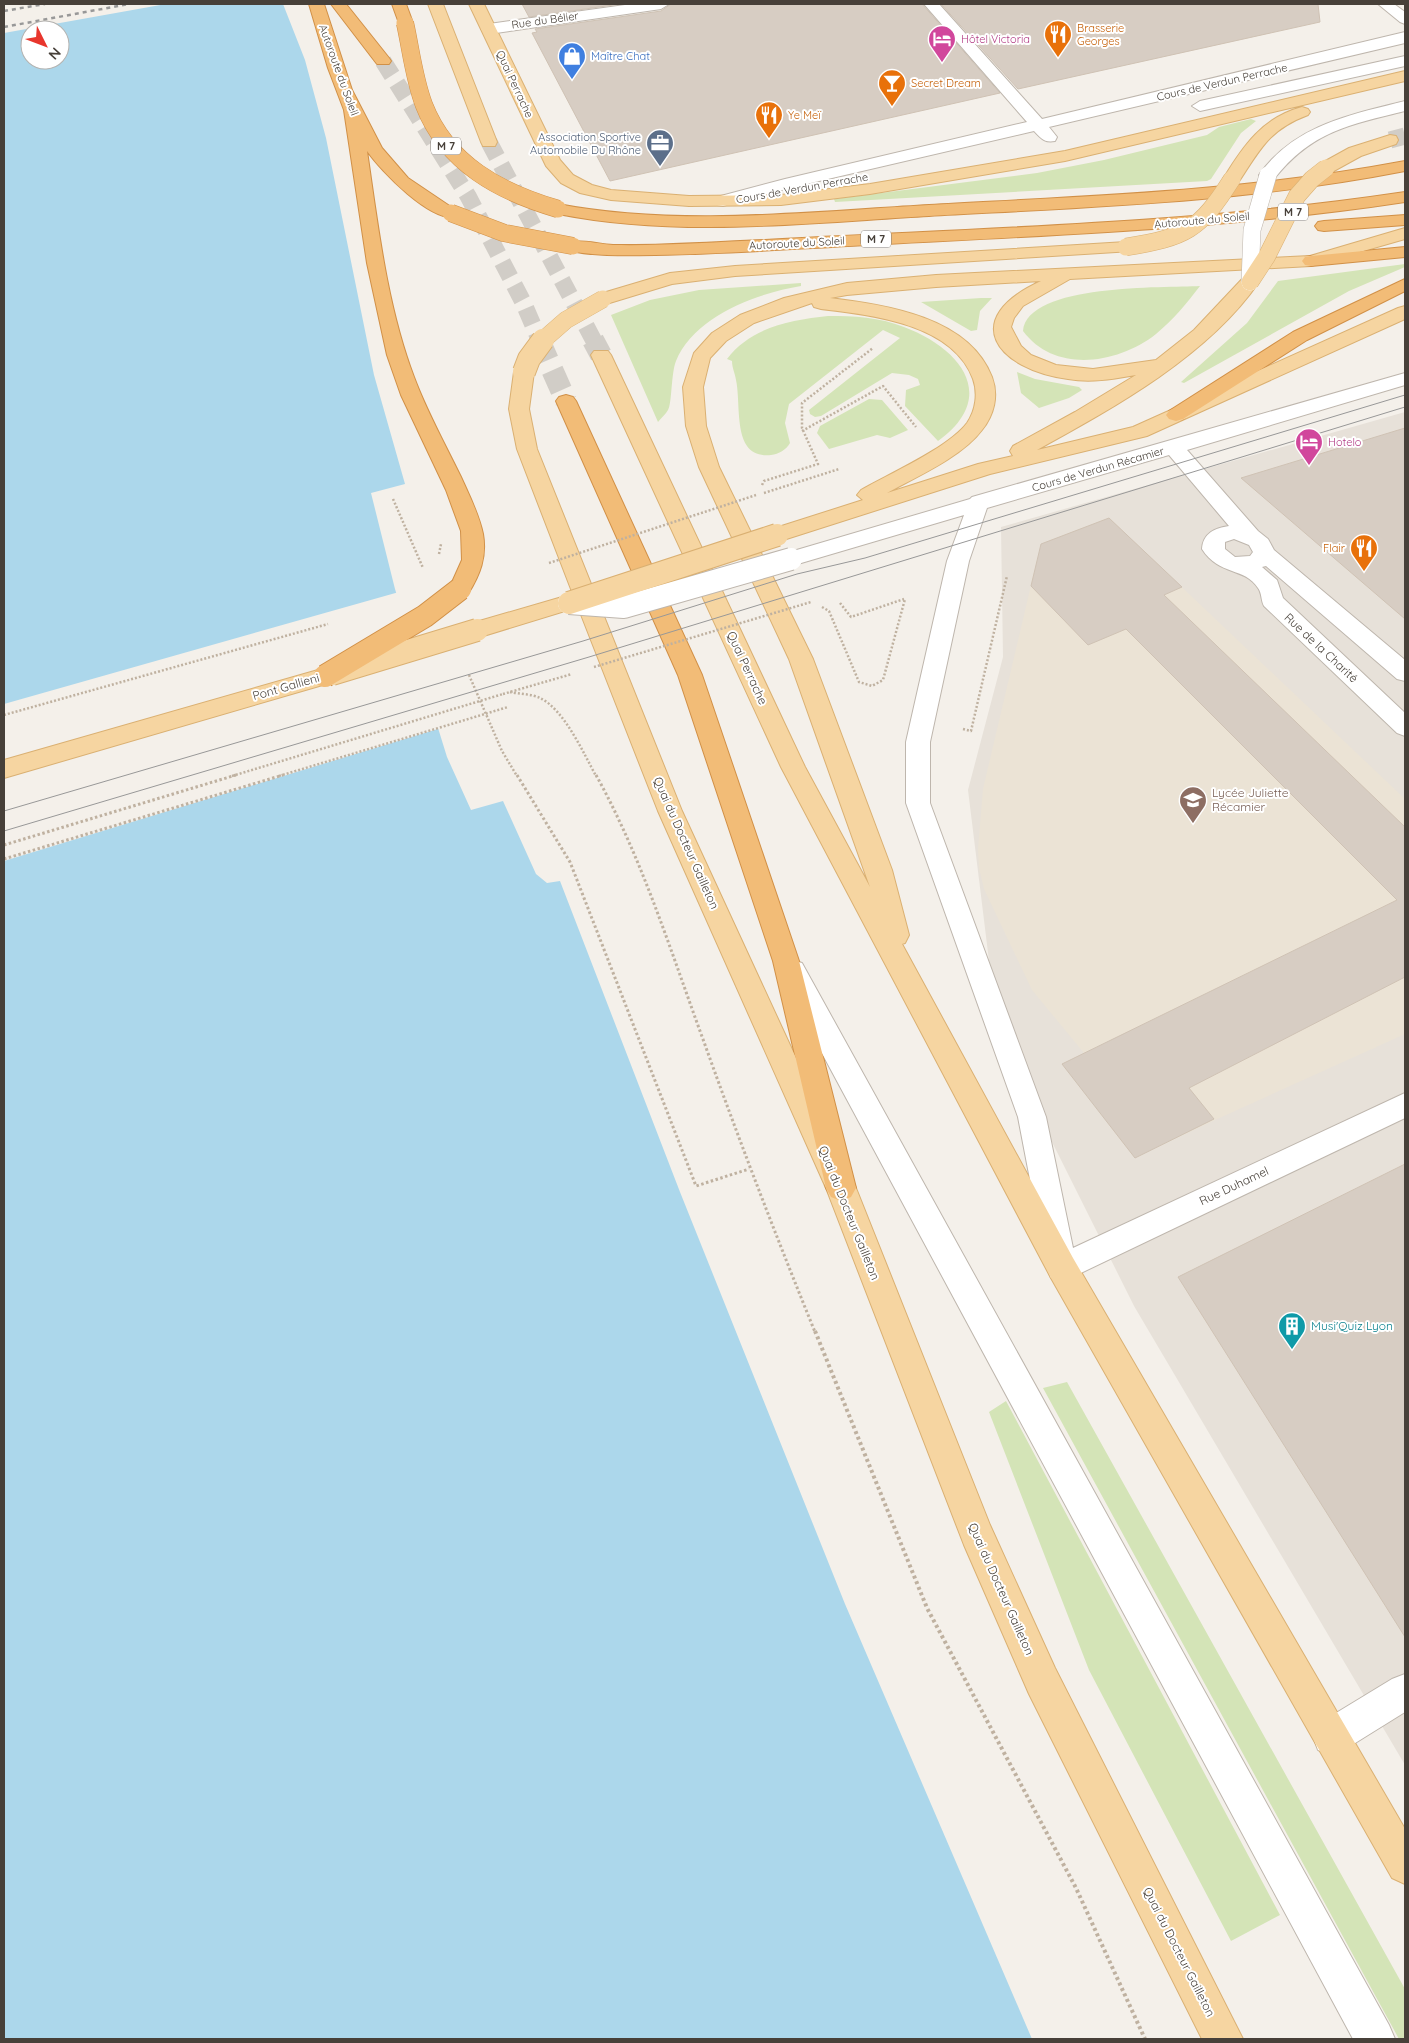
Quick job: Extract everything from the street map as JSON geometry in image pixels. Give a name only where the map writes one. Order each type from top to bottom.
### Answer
[{"type":"highway","name":"Autoroute du Soleil","points":[[316,4],[352,109],[369,141],[390,170],[418,194],[451,213],[504,233],[573,246],[611,250],[676,250],[1180,222],[1319,210],[1405,197]]},
{"type":"highway","points":[[338,4],[383,61]]},
{"type":"highway","name":"Autoroute du Soleil","points":[[399,4],[424,106],[446,146],[466,167],[492,184],[526,199],[588,216],[625,220],[715,222],[1163,196],[1271,188],[1335,180],[1405,166]]},
{"type":"highway","points":[[325,676],[425,616],[460,589],[473,566],[472,530],[465,510],[423,425],[397,355],[382,289],[352,109]]},
{"type":"highway","points":[[1180,222],[1312,227],[1405,220]]},
{"type":"highway","points":[[1311,261],[1405,252]]},
{"type":"highway","points":[[1176,415],[1300,336],[1405,284]]},
{"type":"highway","points":[[566,400],[690,675],[744,831],[786,961],[841,1188]]},
{"type":"main road","points":[[435,4],[489,142]]},
{"type":"main road","name":"Quai Perrache","points":[[476,4],[552,162],[567,179],[586,189],[611,195],[673,200],[781,200],[870,189],[1065,156],[1405,76]]},
{"type":"main road","name":"Quai du Docteur Gailleton","points":[[1223,2039],[1042,1682],[976,1533],[841,1188],[670,811],[527,449],[520,418],[520,391],[524,372],[532,352],[550,332],[570,316],[602,299],[670,279],[735,271],[1126,247],[1176,238],[1190,231],[1213,210],[1254,142],[1272,126],[1289,116],[1405,86]]},
{"type":"main road","points":[[985,469],[1116,397],[1165,362],[1231,306],[1267,256],[1297,196],[1312,179],[1326,168],[1355,152],[1390,140]]},
{"type":"main road","points":[[1405,233],[1311,261],[868,286],[821,294],[791,302],[747,319],[719,336],[701,357],[693,387],[696,426],[709,467],[801,659],[879,870],[906,975],[1062,1268],[1405,1865]]},
{"type":"main road","points":[[1071,274],[1020,300],[1006,312],[1002,327],[1010,346],[1033,363],[1067,373],[1106,374],[1165,362]]},
{"type":"main road","points":[[791,302],[847,305],[913,320],[930,327],[966,351],[979,367],[984,378],[985,406],[973,429],[954,443],[830,518]]},
{"type":"main road","points":[[830,518],[985,469],[1140,432],[1405,312]]},
{"type":"main road","name":"Quai Perrache","points":[[601,355],[793,767],[906,975]]},
{"type":"main road","name":"Pont Gallieni","points":[[4,769],[569,603],[830,518]]},
{"type":"street","name":"Rue du Bélier","points":[[488,29],[661,4]]},
{"type":"street","points":[[931,4],[1038,125]]},
{"type":"street","points":[[1385,4],[1405,20]]},
{"type":"street","name":"Cours de Verdun Perrache","points":[[723,201],[785,184],[1400,40],[1405,37]]},
{"type":"street","name":"Cours de Verdun Perrache","points":[[1185,110],[1405,61]]},
{"type":"street","points":[[1250,282],[1252,230],[1268,175],[1284,154],[1318,130],[1405,106]]},
{"type":"street","name":"Cours de Verdun Perrache","points":[[723,201],[862,178],[1056,138],[1038,125]]},
{"type":"street","points":[[1345,397],[1405,366]]},
{"type":"street","name":"Cours de Verdun Récamier","points":[[569,603],[624,607],[1405,379]]},
{"type":"street","name":"Rue de la Charité","points":[[1173,447],[1253,551],[1269,585],[1272,601],[1405,727]]},
{"type":"street","points":[[979,502],[958,561],[918,742],[918,803],[1032,1117],[1062,1268]]},
{"type":"street","name":"Rue de la Charité","points":[[1253,551],[1405,673]]},
{"type":"street","points":[[786,961],[1375,2039]]},
{"type":"street","name":"Rue Duhamel","points":[[1062,1268],[1405,1105]]},
{"type":"street","points":[[1332,1737],[1405,1692]]},
{"type":"path","points":[[756,495],[764,481],[818,464],[802,431],[799,419],[802,403],[876,345]]},
{"type":"path","points":[[802,431],[883,386],[920,433]]},
{"type":"path","points":[[549,563],[841,468]]},
{"type":"path","points":[[393,499],[424,571]]},
{"type":"path","points":[[438,560],[440,544]]},
{"type":"path","points":[[998,607],[1007,576]]},
{"type":"path","points":[[829,611],[859,682],[868,687],[877,686],[883,680],[905,599],[851,617],[840,603]]},
{"type":"path","points":[[585,670],[811,602]]},
{"type":"path","points":[[4,715],[336,622]]},
{"type":"path","points":[[467,670],[502,751],[570,862],[696,1186],[749,1168]]},
{"type":"path","points":[[4,845],[576,673]]},
{"type":"path","points":[[510,692],[539,697],[552,705],[578,743],[612,804],[657,912],[749,1168],[927,1608],[1076,1888],[1145,2039]]},
{"type":"path","points":[[4,859],[508,707]]},
{"type":"shaded area","points":[[1405,412],[1405,1765],[1134,1306],[998,1034],[968,790],[1003,657],[1001,527]]},
{"type":"shaded area","name":"Lycée Juliette Récamier","points":[[1109,518],[1405,799],[1405,1034],[1135,1158],[1063,1065],[1084,1053],[1032,990],[984,889],[979,868],[978,849],[983,789],[1036,564],[1054,557],[1041,544]]},
{"type":"green space","points":[[1251,119],[1256,121],[1241,133],[1211,179],[1207,181],[835,202],[834,199],[1037,173],[1104,160],[1207,135],[1219,127]]},
{"type":"green space","points":[[1405,264],[1405,267],[1349,291],[1184,383],[1181,382],[1247,323],[1278,281]]},
{"type":"green space","points":[[801,283],[801,286],[766,294],[729,309],[697,331],[685,345],[676,361],[669,407],[658,422],[611,315],[650,300],[699,290]]},
{"type":"green space","points":[[1200,286],[1180,311],[1156,334],[1141,344],[1106,358],[1069,359],[1052,354],[1036,345],[1023,331],[1031,315],[1048,304],[1072,296],[1129,288]]},
{"type":"green space","points":[[992,298],[980,311],[977,330],[971,331],[921,302]]},
{"type":"green space","points":[[828,316],[857,317],[885,321],[924,336],[942,347],[956,360],[965,375],[969,391],[967,407],[957,424],[938,441],[905,406],[906,390],[920,385],[918,379],[909,375],[892,373],[821,416],[815,417],[810,414],[809,410],[900,338],[883,330],[789,404],[785,423],[790,443],[786,448],[779,453],[771,455],[754,453],[747,446],[741,431],[736,377],[732,361],[727,359],[748,339],[760,332],[786,323]]},
{"type":"green space","points":[[1017,372],[1035,379],[1079,387],[1082,390],[1069,398],[1039,408],[1021,393]]},
{"type":"green space","points":[[869,399],[882,400],[908,430],[890,438],[877,435],[829,449],[817,433],[820,426]]},
{"type":"green space","points":[[1067,1382],[1405,1989],[1405,2039],[1399,2039],[1043,1388]]},
{"type":"green space","points":[[1006,1401],[1280,1915],[1231,1941],[1089,1670],[989,1412]]},
{"type":"water","points":[[4,4],[283,4],[305,60],[326,138],[374,375],[405,484],[371,493],[395,589],[447,757],[471,810],[503,801],[536,874],[547,883],[560,881],[680,1192],[845,1604],[1032,2039],[4,2039]]},
{"type":"pier","points":[[4,4],[166,4],[70,21],[20,20],[20,30],[4,33]]},
{"type":"pier","points":[[399,592],[441,728],[4,861],[4,704]]},
{"type":"building","points":[[522,4],[620,4],[529,17]]},
{"type":"building","points":[[671,4],[922,4],[1000,93],[610,181],[532,33],[537,32],[535,29],[661,11]]},
{"type":"building","points":[[941,4],[1318,4],[1320,22],[1018,89]]},
{"type":"building","points":[[1405,428],[1405,619],[1241,478]]},
{"type":"building","points":[[1109,518],[1182,587],[1164,595],[1405,827],[1405,977],[1189,1088],[1214,1119],[1135,1158],[1062,1064],[1397,900],[1126,629],[1088,645],[1031,586],[1041,544]]},
{"type":"building","points":[[1405,1164],[1405,1637],[1178,1277]]},
{"type":"tunnel","points":[[383,61],[468,196],[523,302],[540,341]]},
{"type":"tunnel","points":[[1390,140],[1405,136]]},
{"type":"tunnel","points":[[489,142],[594,341]]},
{"type":"tunnel","points":[[539,340],[566,401]]},
{"type":"tunnel","points":[[593,340],[601,355]]},
{"type":"tram line","points":[[4,811],[583,641],[797,574],[865,558],[1405,395]]},
{"type":"tram line","points":[[4,831],[589,657],[1405,407]]},
{"type":"railway","points":[[4,11],[45,4]]},
{"type":"railway","points":[[4,27],[129,4]]},
{"type":"place","name":"Brasserie Georges","points":[[1058,58]]},
{"type":"place","name":"Hôtel Victoria","points":[[942,63]]},
{"type":"place","name":"Maître Chat","points":[[572,80]]},
{"type":"place","name":"Secret Dream","points":[[892,107]]},
{"type":"place","name":"Ye Meï","points":[[769,139]]},
{"type":"place","name":"Association Sportive Automobile Du Rhône","points":[[660,167]]},
{"type":"place","name":"Hotelo","points":[[1309,466]]},
{"type":"place","name":"Flair","points":[[1364,572]]},
{"type":"place","name":"Lycée Juliette Récamier","points":[[1193,824]]},
{"type":"place","name":"Musi'Quiz Lyon","points":[[1292,1350]]}]
